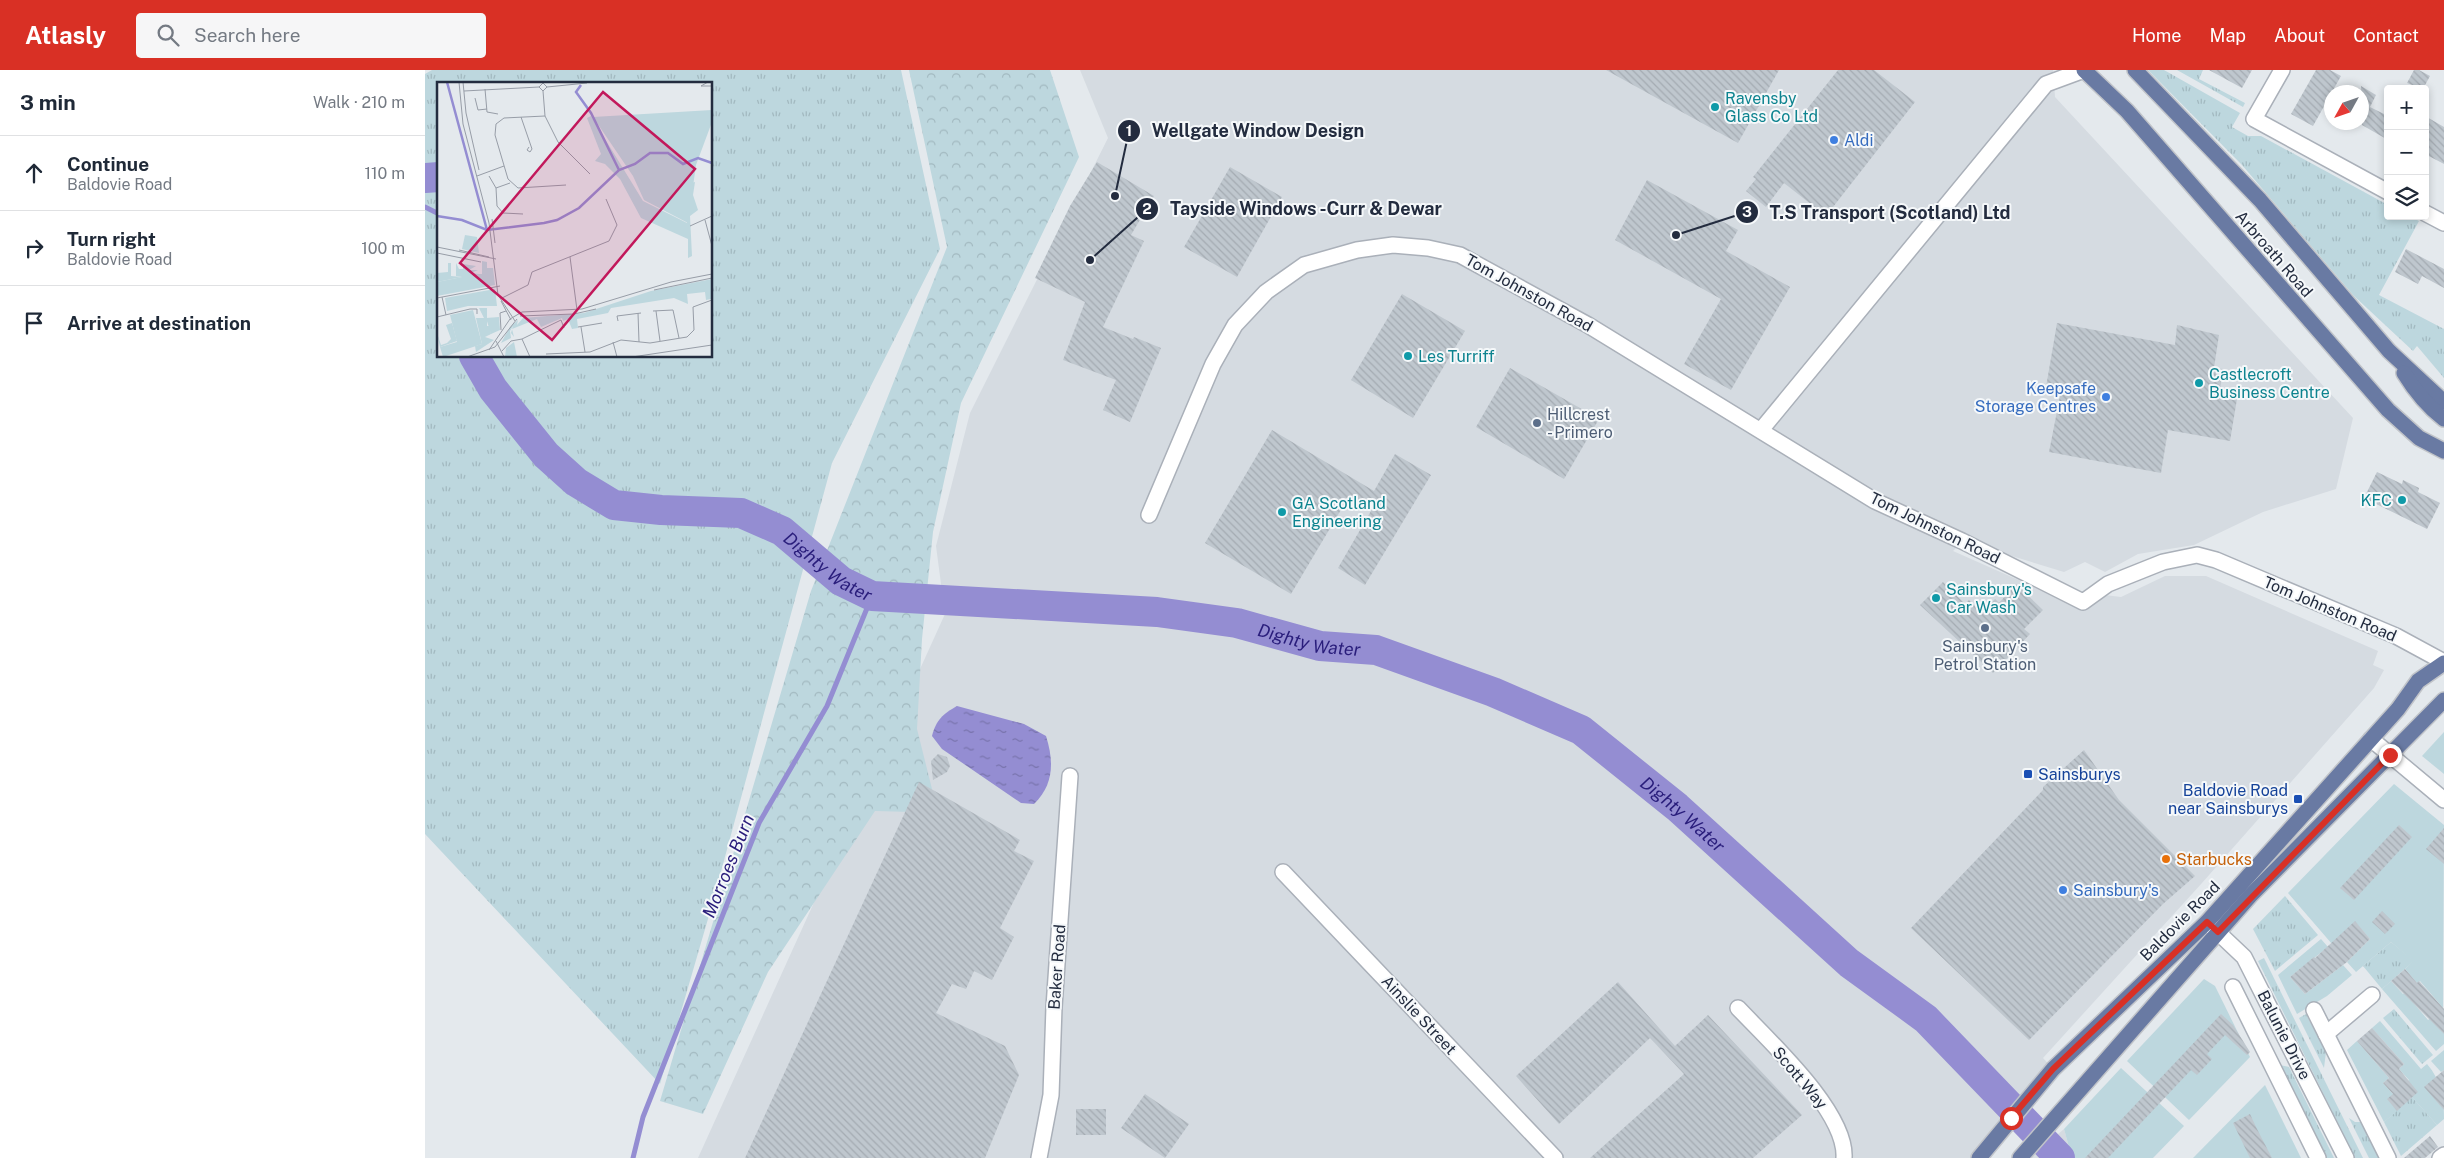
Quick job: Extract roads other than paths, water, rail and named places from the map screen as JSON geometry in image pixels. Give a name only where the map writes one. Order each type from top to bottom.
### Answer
[{"type":"main road","name":"Arbroath Road","points":[[2084,70],[2127,111],[2388,410],[2419,438],[2444,451]]},
{"type":"main road","name":"Arbroath Road","points":[[2135,70],[2260,200],[2389,351],[2444,402]]},
{"type":"main road","name":"Arbroath Road","points":[[2389,351],[2415,391],[2432,410],[2444,419]]},
{"type":"main road","name":"Baldovie Road","points":[[2020,1158],[2398,709],[2418,681],[2444,662]]},
{"type":"main road","name":"Baldovie Road","points":[[1979,1158],[2053,1069],[2213,927],[2444,700]]},
{"type":"street","points":[[1761,430],[2047,77],[2084,70]]},
{"type":"street","points":[[2282,70],[2254,120],[2384,190]]},
{"type":"street","points":[[2429,215],[2444,223]]},
{"type":"street","name":"Tom Johnston Road","points":[[1149,515],[1213,364],[1235,325],[1266,292],[1304,265],[1357,250],[1393,246],[1427,248],[1460,255],[1589,325],[1875,501],[1962,541],[2083,602],[2108,584],[2163,562],[2197,555],[2216,560],[2396,636],[2444,662]]},
{"type":"street","points":[[2371,739],[2444,800]]},
{"type":"street","name":"Baker Road","points":[[1039,1158],[1051,1096],[1054,1008],[1070,776]]},
{"type":"street","name":"Ainslie Street","points":[[1283,872],[1555,1158]]},
{"type":"street","name":"Balunie Drive","points":[[2213,927],[2244,957],[2346,1158]]},
{"type":"street","points":[[2233,988],[2318,1158]]},
{"type":"street","points":[[2326,1034],[2372,995]]},
{"type":"street","name":"Scott Way","points":[[1738,1008],[1807,1082],[1835,1121],[1845,1150],[1844,1158]]},
{"type":"street","points":[[2314,1010],[2388,1158]]},
{"type":"street","points":[[2270,1059],[2291,1048]]},
{"type":"street","points":[[2440,1158],[2444,1155]]},
{"type":"water","points":[[957,706],[1024,724],[1046,736],[1049,745],[1051,772],[1041,797],[1034,804],[1021,803],[942,749],[932,736],[934,730],[941,718]]},
{"type":"waterway","name":"Dighty Water","points":[[425,178],[437,177]]},
{"type":"waterway","name":"Dighty Water","points":[[425,207],[437,213]]},
{"type":"waterway","name":"Dighty Water","points":[[475,358],[493,389],[546,455],[576,482],[614,505],[661,510],[741,513],[782,531],[841,581],[872,596],[1157,612],[1237,623],[1320,646],[1376,650],[1493,692],[1581,730],[1677,807],[1849,963],[1926,1019],[2060,1158]]},
{"type":"waterway","name":"Morroes Burn","points":[[633,1158],[643,1117],[759,823],[827,706],[872,596]]},
{"type":"place","name":"Ravensby Glass Co Ltd","points":[[1715,107]]},
{"type":"place","name":"Aldi","points":[[1834,140]]},
{"type":"place","name":"Wellgate Window Design","points":[[1115,196]]},
{"type":"place","name":"T.S Transport (Scotland) Ltd","points":[[1676,235]]},
{"type":"place","name":"Tayside Windows -Curr & Dewar","points":[[1090,260]]},
{"type":"place","name":"Les Turriff","points":[[1408,356]]},
{"type":"place","name":"Castlecroft Business Centre","points":[[2199,383]]},
{"type":"place","name":"Keepsafe Storage Centres","points":[[2106,397]]},
{"type":"place","name":"Hillcrest - Primero","points":[[1537,423]]},
{"type":"place","name":"KFC","points":[[2402,500]]},
{"type":"place","name":"GA Scotland Engineering","points":[[1282,512]]},
{"type":"place","name":"Sainsbury's Car Wash","points":[[1936,598]]},
{"type":"place","name":"Sainsbury's Petrol Station","points":[[1985,628]]},
{"type":"place","name":"Sainsburys","points":[[2028,774]]},
{"type":"place","name":"Baldovie Road near Sainsburys","points":[[2298,799]]},
{"type":"place","name":"Starbucks","points":[[2166,859]]},
{"type":"place","name":"Sainsbury's","points":[[2063,890]]}]
